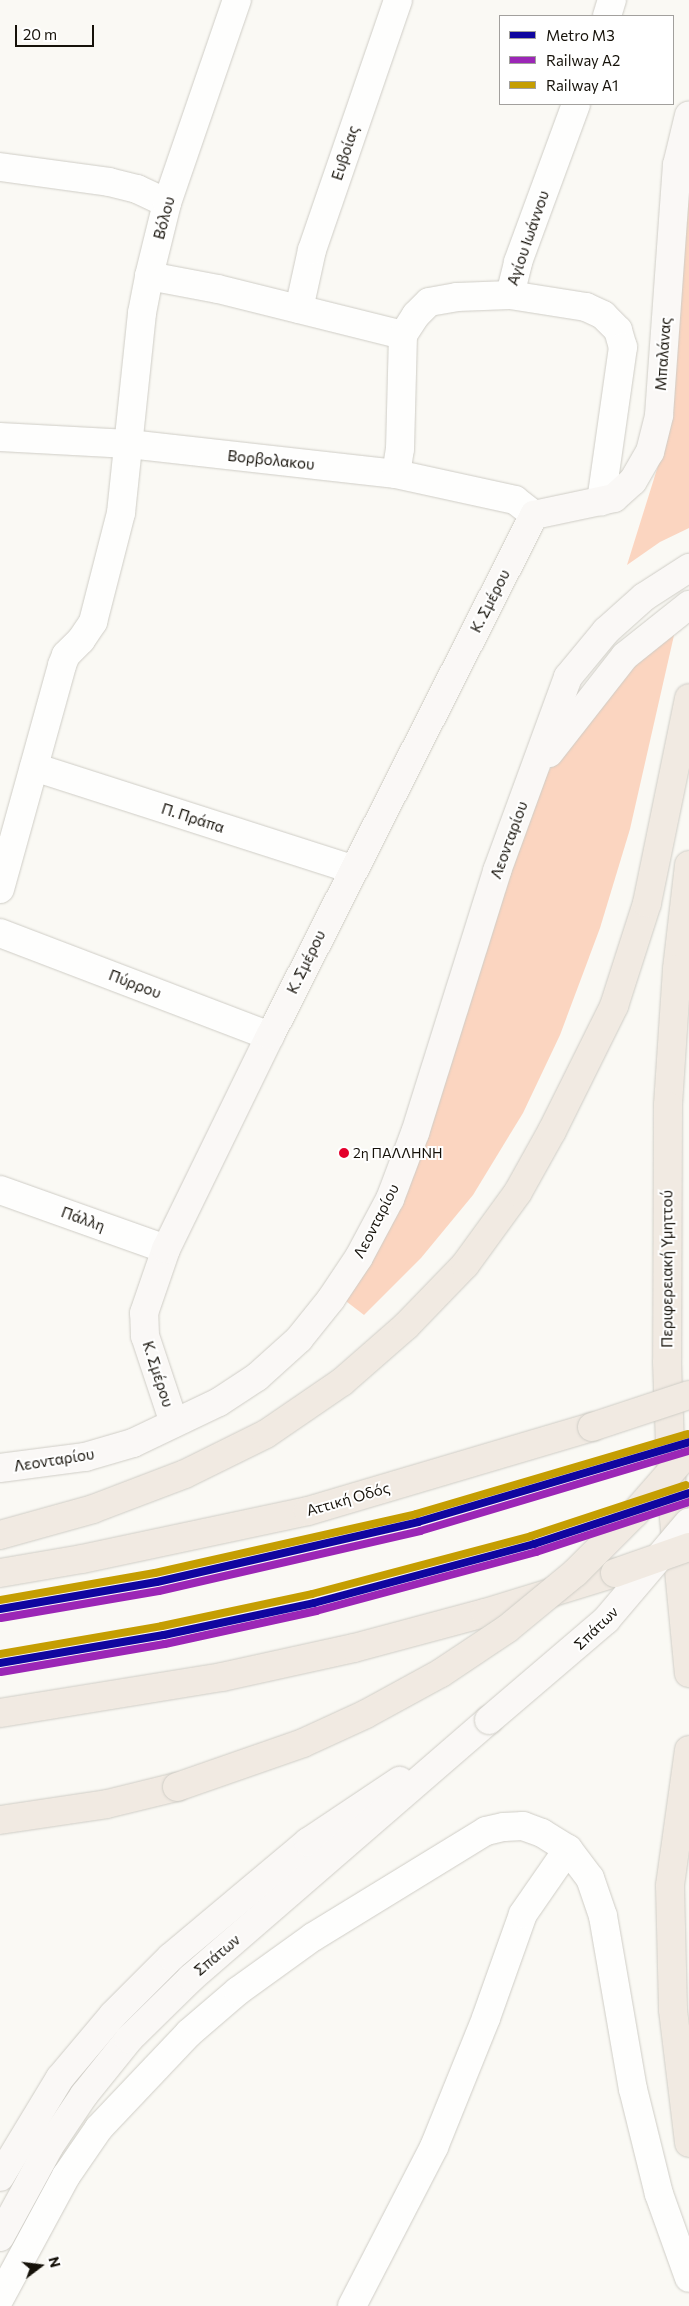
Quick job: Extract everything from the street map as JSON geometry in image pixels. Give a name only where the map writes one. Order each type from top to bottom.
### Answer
[{"type":"highway","points":[[0,1535],[93,1508],[185,1474],[266,1434],[342,1382],[406,1326],[465,1265],[522,1183],[614,1006],[647,903],[689,698]]},
{"type":"highway","name":"Περιφερειακή Υμηττού","points":[[689,865],[676,969],[668,1106],[667,1343],[672,1498],[689,1673]]},
{"type":"highway","name":"Αττική Οδός","points":[[0,1572],[82,1559],[308,1511],[592,1427],[689,1395]]},
{"type":"highway","points":[[0,1820],[107,1804],[177,1787],[294,1747],[366,1714],[482,1646],[575,1573],[635,1512],[689,1451]]},
{"type":"highway","points":[[0,1713],[222,1677],[354,1648],[485,1613],[689,1548]]},
{"type":"highway","points":[[689,1750],[670,1886],[672,2010],[689,2143]]},
{"type":"street","name":"Βόλου","points":[[0,889],[64,660],[94,622],[121,513],[142,313],[149,276],[167,203],[237,0]]},
{"type":"street","name":"Ευβοίας","points":[[298,309],[312,250],[398,0]]},
{"type":"street","points":[[607,15],[612,0]]},
{"type":"street","name":"Αγίου Ιωάννου","points":[[403,335],[416,315],[429,302],[457,297],[510,295],[518,262],[576,105]]},
{"type":"street","name":"Μπαλάνας","points":[[534,515],[614,498],[633,481],[650,452],[659,415],[677,165],[689,115]]},
{"type":"street","points":[[0,167],[109,182],[137,190],[167,203]]},
{"type":"street","points":[[149,276],[218,288],[403,335],[400,449],[396,474]]},
{"type":"street","points":[[510,295],[586,307],[603,316],[618,330],[623,347],[601,501]]},
{"type":"street","name":"Βορβολακου","points":[[0,437],[129,444],[396,474],[515,500],[534,515]]},
{"type":"street","name":"Κ. Σμέρου","points":[[174,1423],[145,1336],[144,1313],[166,1249],[352,869],[534,515]]},
{"type":"street","name":"Λεονταρίου","points":[[0,1468],[85,1457],[133,1443],[220,1402],[257,1377],[299,1339],[359,1257],[390,1199],[415,1133],[497,871],[568,677],[606,631],[644,597],[689,568]]},
{"type":"street","name":"Λεονταρίου","points":[[533,774],[624,656],[689,605]]},
{"type":"street","name":"Π. Πράπα","points":[[34,767],[352,869]]},
{"type":"street","name":"Πύρρου","points":[[0,933],[270,1036]]},
{"type":"street","name":"Πάλλη","points":[[0,1190],[166,1249]]},
{"type":"street","name":"Σπάτων","points":[[0,2238],[49,2147],[84,2095],[129,2039],[191,1978],[606,1620],[689,1522]]},
{"type":"street","name":"Σπάτων","points":[[0,2177],[60,2078],[112,2015],[171,1957],[308,1842],[489,1720]]},
{"type":"street","points":[[0,2298],[66,2176],[100,2128],[189,2033],[238,1991],[313,1936],[486,1830],[523,1826],[542,1833],[568,1849],[590,1878],[603,1916],[633,2089],[659,2194],[689,2278]]},
{"type":"street","points":[[352,2306],[434,2147],[486,2018],[523,1914],[568,1849]]},
{"type":"shaded area","points":[[689,177],[689,528],[660,542],[627,565],[667,437]]},
{"type":"shaded area","points":[[677,622],[630,829],[600,928],[560,1035],[523,1113],[473,1195],[421,1258],[364,1315],[338,1295],[536,793],[568,738],[605,691]]},
{"type":"metro line","name":"Μ3","points":[[0,1609],[157,1582],[418,1522],[689,1442]]},
{"type":"metro line","name":"Μ3","points":[[0,1663],[164,1635],[314,1603],[534,1544],[689,1493]]},
{"type":"rail line","name":"A1","points":[[0,1600],[155,1573],[416,1514],[687,1434]]},
{"type":"rail line","name":"A2","points":[[1,1618],[159,1591],[420,1531],[689,1451]]},
{"type":"rail line","name":"A1","points":[[0,1654],[162,1626],[312,1594],[531,1536],[686,1485]]},
{"type":"rail line","name":"A2","points":[[1,1672],[165,1644],[316,1611],[536,1552],[689,1502]]},
{"type":"place","name":"2η ΠΑΛΛΗΝΗ","points":[[344,1153]]}]
